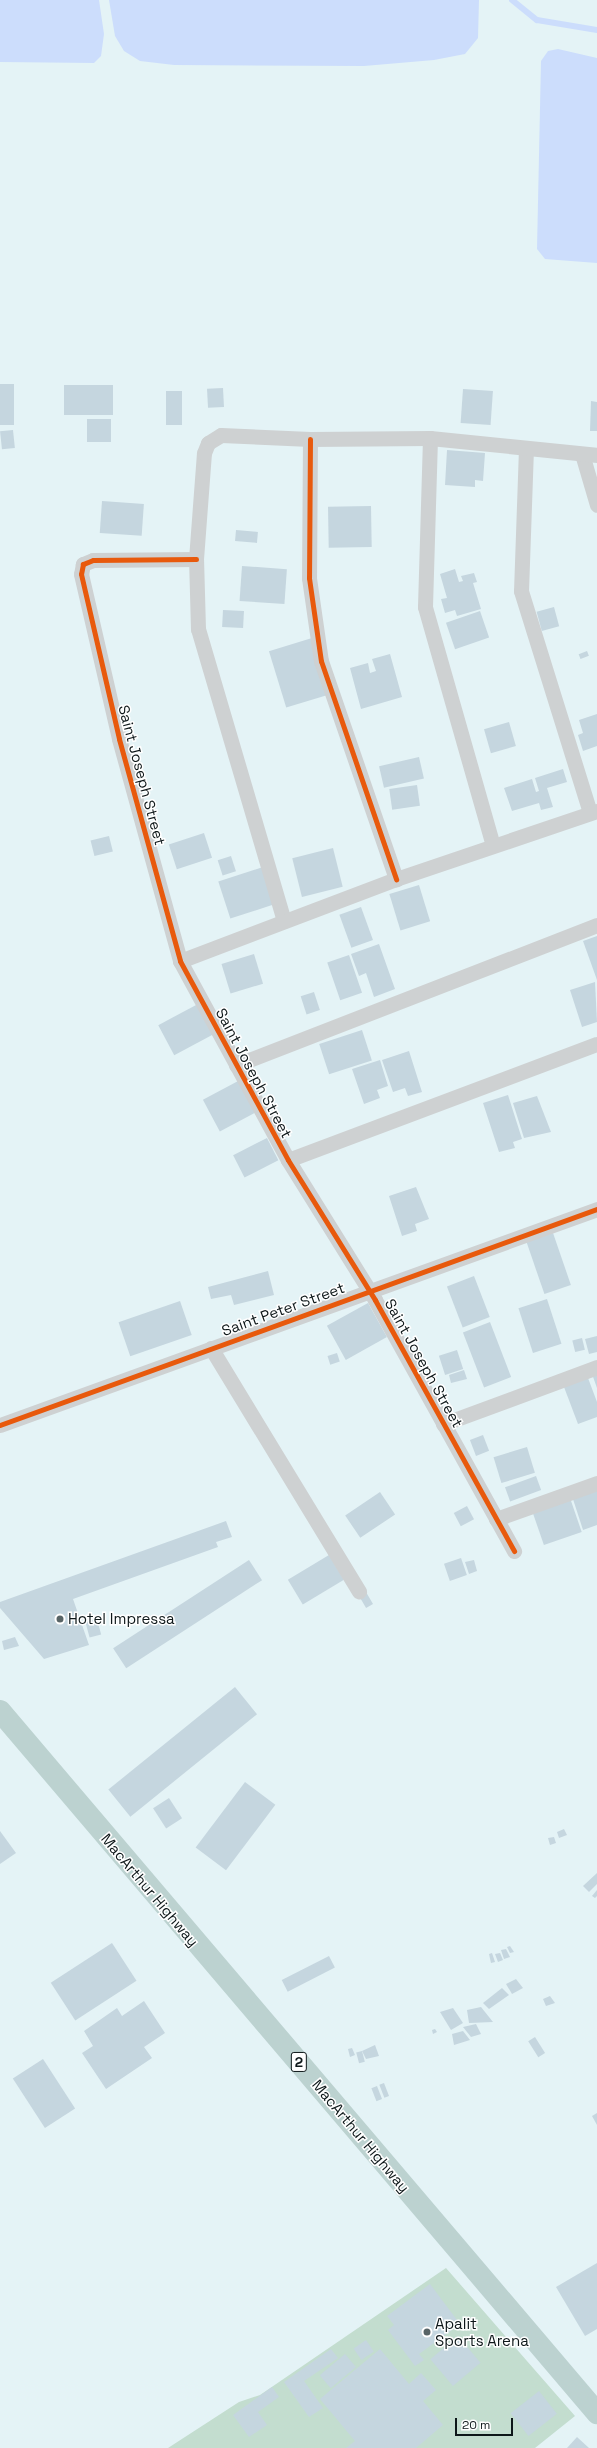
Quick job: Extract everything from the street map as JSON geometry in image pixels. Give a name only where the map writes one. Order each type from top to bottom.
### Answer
[{"type":"highway","name":"MacArthur Highway","points":[[0,1711],[597,2413]]},
{"type":"street","points":[[284,921],[198,628],[196,559],[204,453],[208,443],[221,434],[310,439],[430,438],[597,455]]},
{"type":"street","points":[[430,438],[425,607],[493,845]]},
{"type":"street","points":[[310,439],[309,578],[321,661],[396,879]]},
{"type":"street","points":[[180,961],[396,879],[593,812],[521,591],[526,448]]},
{"type":"street","points":[[582,454],[597,505]]},
{"type":"street","name":"Saint Joseph Street","points":[[196,559],[93,560],[83,564],[81,574],[119,739],[180,961],[288,1160],[370,1291],[514,1551]]},
{"type":"street","points":[[236,1065],[597,925]]},
{"type":"street","points":[[288,1160],[597,1044]]},
{"type":"street","name":"Saint Peter Street","points":[[0,1425],[597,1209]]},
{"type":"street","points":[[211,1348],[358,1591]]},
{"type":"street","points":[[443,1424],[597,1367]]},
{"type":"street","points":[[496,1519],[597,1483]]},
{"type":"green space","name":"Apalit Sports Arena","points":[[446,2268],[575,2416],[535,2448],[168,2448],[239,2402],[260,2395]]},
{"type":"water","points":[[0,0],[99,0],[104,34],[101,56],[94,63],[0,62]]},
{"type":"water","points":[[109,0],[479,0],[478,38],[465,54],[434,60],[364,66],[174,65],[140,61],[124,51],[115,36]]},
{"type":"water","points":[[558,49],[597,58],[597,263],[545,259],[537,249],[541,61],[548,51]]},
{"type":"building","points":[[0,384],[14,384],[14,425],[0,425]]},
{"type":"building","points":[[64,385],[113,385],[113,415],[64,415]]},
{"type":"building","points":[[223,388],[224,407],[208,408],[207,389]]},
{"type":"building","points":[[463,389],[493,391],[491,425],[461,423]]},
{"type":"building","points":[[166,391],[182,391],[182,425],[166,425]]},
{"type":"building","points":[[591,401],[597,402],[597,431],[590,431]]},
{"type":"building","points":[[87,419],[111,419],[111,442],[87,442]]},
{"type":"building","points":[[13,430],[15,448],[2,449],[0,431]]},
{"type":"building","points":[[447,450],[485,453],[483,481],[475,480],[475,487],[445,485]]},
{"type":"building","points":[[102,501],[144,504],[142,536],[100,533]]},
{"type":"building","points":[[371,506],[372,547],[329,548],[328,507]]},
{"type":"building","points":[[236,530],[258,532],[257,543],[235,541]]},
{"type":"building","points":[[242,566],[287,569],[284,604],[240,601]]},
{"type":"building","points":[[455,569],[459,582],[463,581],[461,576],[474,573],[477,582],[473,583],[481,609],[457,616],[455,610],[445,613],[441,599],[447,598],[440,574]]},
{"type":"building","points":[[554,607],[559,626],[542,631],[537,612]]},
{"type":"building","points":[[223,610],[244,611],[243,628],[222,627]]},
{"type":"building","points":[[480,611],[489,637],[455,649],[446,623]]},
{"type":"building","points":[[312,638],[329,694],[286,708],[269,651]]},
{"type":"building","points":[[587,651],[589,656],[581,659],[579,654]]},
{"type":"building","points":[[390,654],[402,697],[361,709],[350,668],[368,663],[370,673],[376,671],[372,659]]},
{"type":"building","points":[[597,714],[597,746],[583,751],[578,735],[583,733],[579,720]]},
{"type":"building","points":[[509,722],[516,746],[491,753],[484,729]]},
{"type":"building","points":[[419,757],[424,778],[384,788],[379,766]]},
{"type":"building","points":[[563,769],[567,782],[547,788],[553,807],[541,810],[539,803],[512,811],[504,788],[532,779],[536,792],[539,791],[535,778]]},
{"type":"building","points":[[417,785],[420,806],[392,810],[389,789]]},
{"type":"building","points":[[204,833],[212,858],[177,869],[169,844]]},
{"type":"building","points":[[109,836],[113,852],[94,856],[91,841]]},
{"type":"building","points":[[333,848],[343,887],[302,897],[292,858]]},
{"type":"building","points":[[231,856],[236,871],[223,876],[218,860]]},
{"type":"building","points":[[263,867],[275,904],[230,919],[218,882]]},
{"type":"building","points":[[419,885],[430,921],[400,930],[389,894]]},
{"type":"building","points":[[361,907],[373,940],[351,948],[339,915]]},
{"type":"building","points":[[597,936],[597,980],[583,941]]},
{"type":"building","points":[[379,944],[395,989],[374,997],[366,973],[359,976],[351,954]]},
{"type":"building","points":[[254,954],[263,984],[231,994],[221,964]]},
{"type":"building","points":[[349,955],[362,993],[340,1000],[327,962]]},
{"type":"building","points":[[595,982],[597,1022],[582,1027],[570,990]]},
{"type":"building","points":[[314,992],[320,1010],[307,1014],[301,996]]},
{"type":"building","points":[[198,1004],[214,1034],[174,1055],[158,1025]]},
{"type":"building","points":[[362,1030],[372,1060],[329,1074],[319,1044]]},
{"type":"building","points":[[409,1051],[422,1092],[408,1096],[405,1088],[393,1092],[382,1060]]},
{"type":"building","points":[[380,1060],[388,1086],[377,1090],[380,1098],[364,1104],[352,1069]]},
{"type":"building","points":[[240,1080],[257,1112],[220,1132],[203,1100]]},
{"type":"building","points":[[508,1095],[522,1139],[513,1142],[515,1148],[499,1152],[483,1103]]},
{"type":"building","points":[[537,1096],[551,1132],[524,1138],[513,1103]]},
{"type":"building","points":[[267,1138],[278,1160],[244,1178],[233,1155]]},
{"type":"building","points":[[416,1187],[429,1219],[415,1224],[417,1231],[402,1236],[389,1196]]},
{"type":"building","points":[[553,1233],[571,1285],[544,1294],[527,1242]]},
{"type":"building","points":[[268,1271],[274,1295],[234,1305],[231,1295],[211,1299],[208,1287]]},
{"type":"building","points":[[474,1276],[490,1317],[463,1327],[447,1286]]},
{"type":"building","points":[[547,1299],[562,1344],[533,1353],[518,1308]]},
{"type":"building","points":[[180,1301],[192,1335],[130,1356],[119,1322]]},
{"type":"building","points":[[368,1303],[387,1337],[346,1360],[327,1326]]},
{"type":"building","points":[[490,1322],[511,1377],[484,1387],[463,1332]]},
{"type":"building","points":[[597,1336],[597,1352],[589,1354],[585,1339]]},
{"type":"building","points":[[582,1338],[585,1350],[575,1352],[572,1340]]},
{"type":"building","points":[[457,1350],[463,1369],[445,1375],[439,1356]]},
{"type":"building","points":[[337,1353],[340,1362],[330,1365],[327,1356]]},
{"type":"building","points":[[464,1370],[467,1379],[451,1383],[449,1375]]},
{"type":"building","points":[[597,1372],[597,1388],[592,1374]]},
{"type":"building","points":[[588,1378],[597,1402],[597,1417],[578,1424],[564,1387]]},
{"type":"building","points":[[483,1435],[489,1451],[476,1456],[470,1440]]},
{"type":"building","points":[[527,1447],[535,1473],[501,1483],[494,1457]]},
{"type":"building","points":[[536,1476],[541,1490],[510,1501],[505,1487]]},
{"type":"building","points":[[597,1487],[597,1525],[583,1530],[572,1496]]},
{"type":"building","points":[[380,1492],[395,1514],[360,1538],[345,1515]]},
{"type":"building","points":[[570,1498],[582,1532],[544,1545],[532,1511]]},
{"type":"building","points":[[467,1506],[474,1519],[461,1526],[454,1513]]},
{"type":"building","points":[[226,1521],[232,1537],[216,1542],[218,1547],[73,1599],[89,1645],[44,1659],[0,1608],[0,1602]]},
{"type":"building","points":[[329,1555],[344,1580],[303,1605],[288,1580]]},
{"type":"building","points":[[461,1558],[467,1575],[450,1581],[444,1564]]},
{"type":"building","points":[[249,1560],[262,1580],[126,1668],[113,1648]]},
{"type":"building","points":[[474,1560],[477,1571],[469,1574],[465,1562]]},
{"type":"building","points":[[366,1592],[373,1604],[366,1608],[359,1596]]},
{"type":"building","points":[[97,1619],[101,1634],[90,1638],[85,1622]]},
{"type":"building","points":[[15,1637],[19,1646],[4,1650],[2,1641]]},
{"type":"building","points":[[235,1687],[257,1714],[130,1817],[108,1790]]},
{"type":"building","points":[[245,1782],[275,1805],[226,1870],[196,1847]]},
{"type":"building","points":[[169,1798],[182,1818],[166,1828],[153,1808]]},
{"type":"building","points":[[564,1829],[567,1835],[559,1838],[557,1832]]},
{"type":"building","points":[[0,1831],[16,1853],[0,1864]]},
{"type":"building","points":[[554,1837],[556,1843],[550,1845],[548,1838]]},
{"type":"building","points":[[597,1873],[597,1884],[589,1892],[583,1886]]},
{"type":"building","points":[[597,1890],[597,1896],[595,1898],[592,1896]]},
{"type":"building","points":[[112,1943],[137,1981],[75,2020],[51,1983]]},
{"type":"building","points":[[510,1946],[514,1952],[510,1953],[507,1947]]},
{"type":"building","points":[[506,1949],[510,1957],[504,1959],[501,1950]]},
{"type":"building","points":[[492,1953],[495,1962],[491,1963],[489,1954]]},
{"type":"building","points":[[500,1953],[503,1960],[498,1962],[495,1954]]},
{"type":"building","points":[[329,1956],[335,1968],[288,1992],[282,1980]]},
{"type":"building","points":[[516,1979],[523,1988],[512,1994],[506,1984]]},
{"type":"building","points":[[502,1988],[509,1995],[489,2009],[483,2003]]},
{"type":"building","points":[[550,1996],[555,2003],[546,2006],[543,1999]]},
{"type":"building","points":[[144,2001],[165,2033],[144,2047],[152,2058],[106,2089],[82,2053],[93,2046],[84,2031],[117,2008],[122,2016]]},
{"type":"building","points":[[481,2007],[493,2022],[469,2023],[467,2010]]},
{"type":"building","points":[[453,2008],[463,2023],[451,2030],[440,2012]]},
{"type":"building","points":[[476,2024],[481,2034],[471,2037],[463,2027]]},
{"type":"building","points":[[435,2029],[437,2032],[433,2034],[432,2030]]},
{"type":"building","points":[[463,2031],[470,2040],[454,2045],[452,2034]]},
{"type":"building","points":[[535,2037],[545,2053],[538,2057],[528,2041]]},
{"type":"building","points":[[375,2045],[379,2056],[366,2059],[362,2051]]},
{"type":"building","points":[[352,2048],[355,2055],[350,2057],[348,2049]]},
{"type":"building","points":[[362,2051],[365,2062],[359,2063],[356,2053]]},
{"type":"building","points":[[43,2059],[75,2108],[45,2128],[13,2079]]},
{"type":"building","points":[[384,2083],[389,2096],[384,2098],[379,2085]]},
{"type":"building","points":[[377,2086],[382,2099],[376,2101],[371,2088]]},
{"type":"building","points":[[597,2113],[597,2125],[592,2116]]},
{"type":"building","points":[[597,2263],[597,2329],[585,2336],[556,2287]]},
{"type":"building","points":[[430,2284],[460,2324],[419,2354],[424,2360],[415,2366],[388,2330],[394,2325],[387,2316]]},
{"type":"building","points":[[458,2336],[480,2363],[453,2386],[430,2359]]},
{"type":"building","points":[[366,2340],[374,2352],[361,2360],[354,2348]]},
{"type":"building","points":[[331,2349],[338,2358],[304,2381],[323,2408],[309,2417],[284,2382]]},
{"type":"building","points":[[380,2349],[409,2384],[421,2373],[436,2390],[423,2401],[443,2425],[416,2448],[346,2448],[355,2441],[320,2399]]},
{"type":"building","points":[[345,2354],[356,2367],[331,2388],[320,2375]]},
{"type":"building","points":[[272,2387],[279,2397],[258,2412],[267,2425],[249,2437],[233,2415]]},
{"type":"building","points":[[539,2391],[557,2414],[528,2436],[511,2413]]},
{"type":"building","points":[[577,2437],[589,2448],[567,2448]]},
{"type":"waterway","points":[[512,0],[537,20],[597,30]]},
{"type":"cycle path","points":[[310,439],[309,578],[321,661],[396,879]]},
{"type":"cycle path","points":[[196,559],[93,560],[83,564],[81,574],[119,739],[180,961],[288,1160],[375,1300],[514,1551]]},
{"type":"cycle path","points":[[0,1425],[597,1209]]},
{"type":"place","name":"Hotel Impressa","points":[[60,1619]]},
{"type":"place","name":"Apalit Sports Arena","points":[[427,2332]]}]
